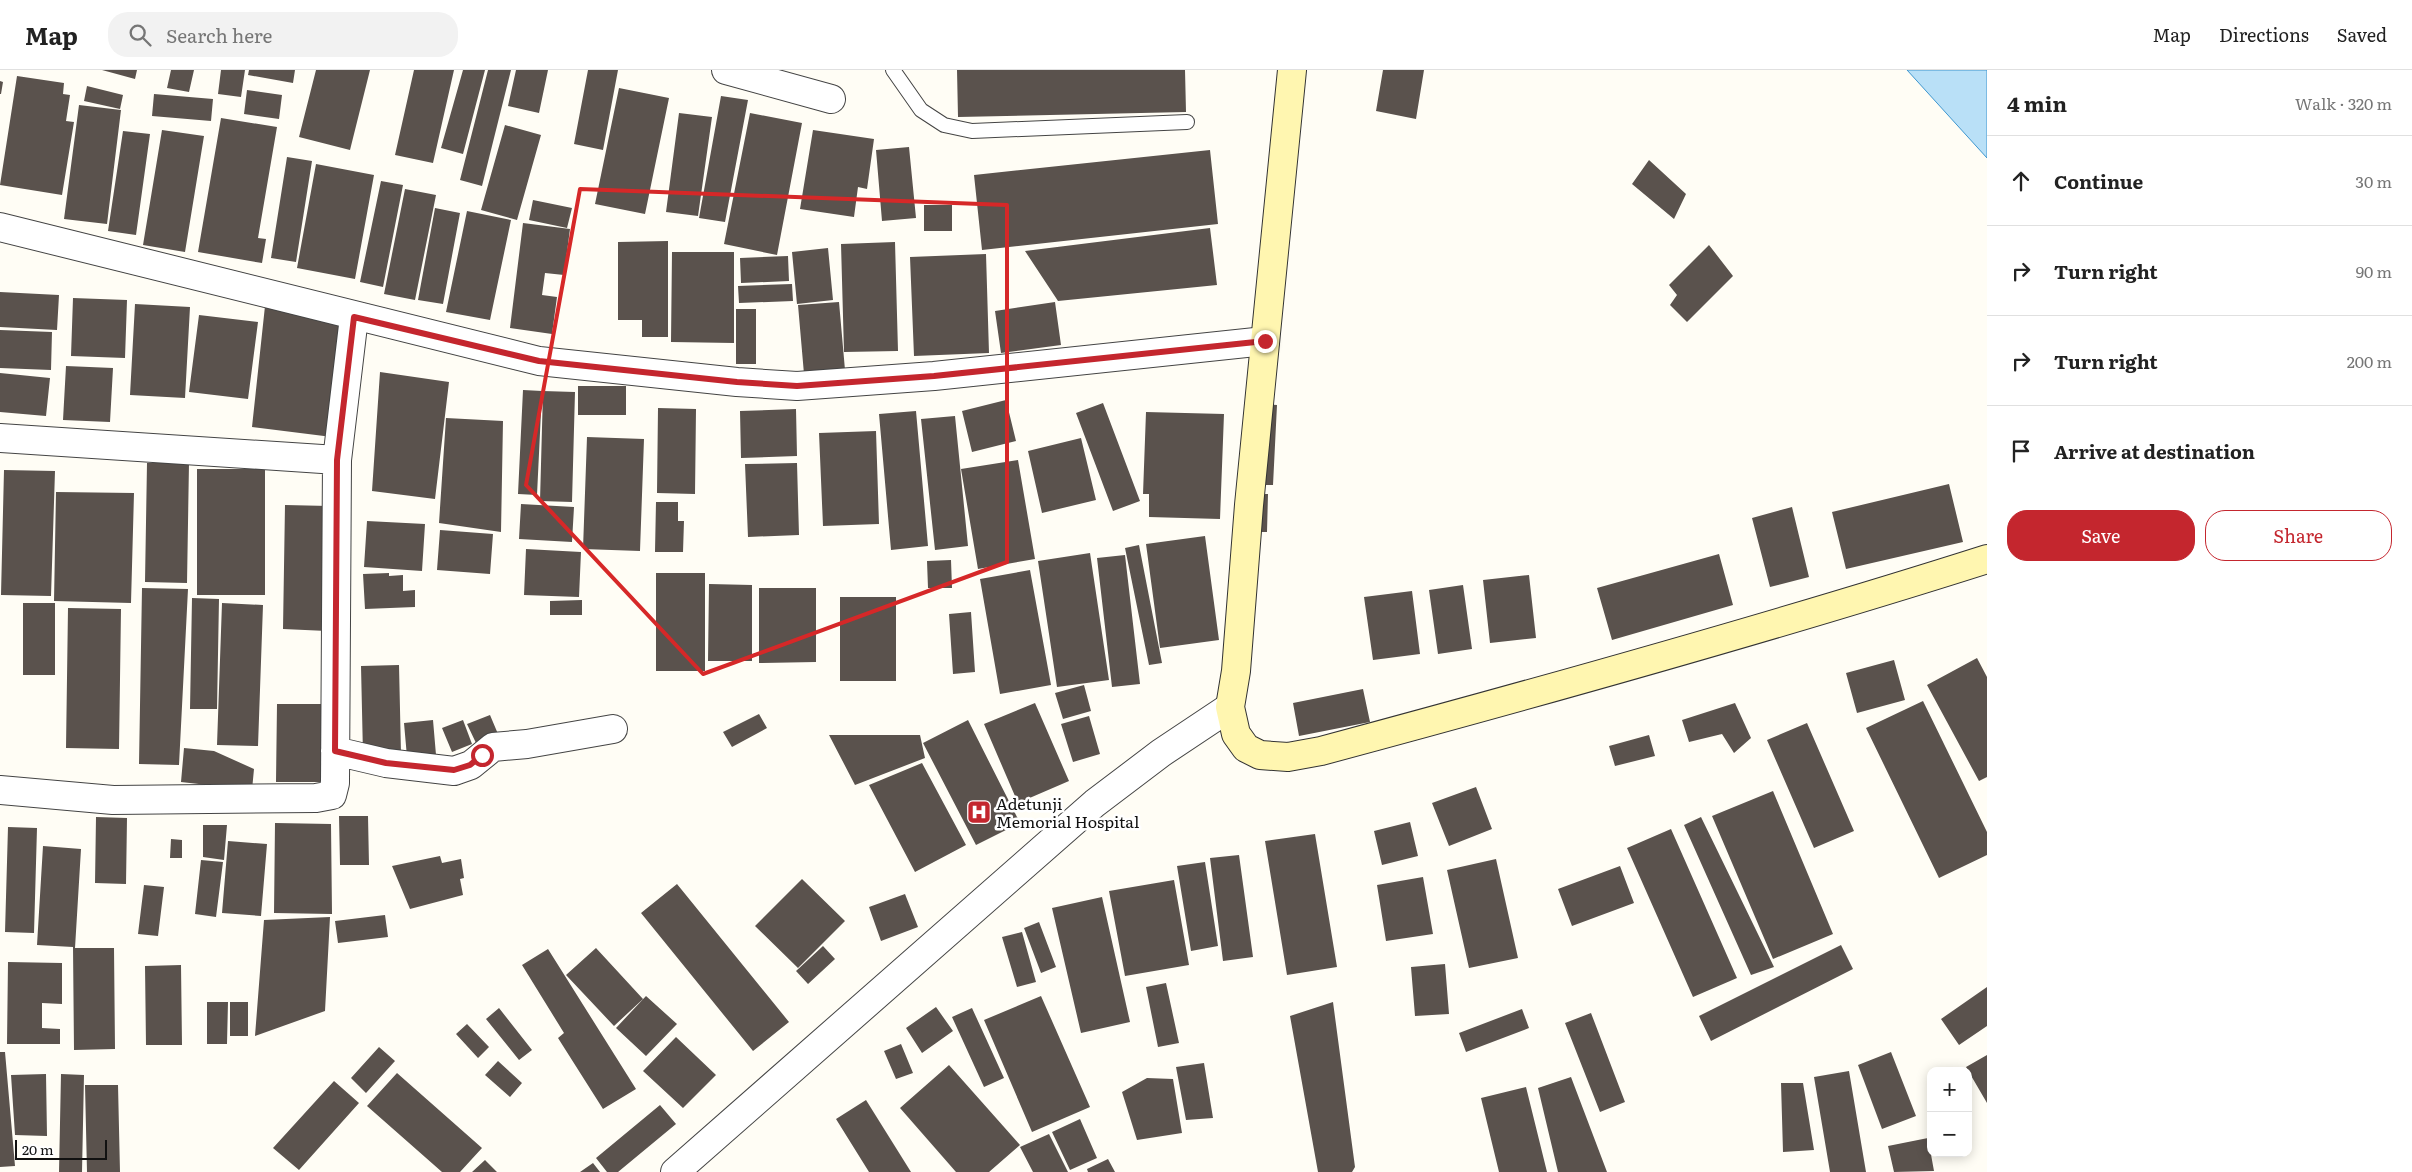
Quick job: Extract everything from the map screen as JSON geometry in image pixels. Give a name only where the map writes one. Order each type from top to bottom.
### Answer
[{"type":"main road","points":[[1292,70],[1249,505],[1238,653],[1230,708],[1236,734],[1246,748],[1260,755],[1288,757],[1321,750],[1591,678],[1869,597],[1987,559]]},
{"type":"street","points":[[726,70],[831,99]]},
{"type":"street","points":[[0,227],[354,317],[539,361],[737,382],[797,386],[934,376],[1265,341]]},
{"type":"street","points":[[0,790],[113,800],[316,798],[332,795],[334,790],[335,751],[337,460],[354,317]]},
{"type":"street","points":[[0,438],[337,460]]},
{"type":"street","points":[[675,1172],[1095,803],[1162,753],[1230,708]]},
{"type":"street","points":[[335,751],[386,763],[454,770],[470,765],[493,747],[527,744],[613,729]]},
{"type":"lane","points":[[893,70],[921,110],[944,125],[963,129],[1187,122]]},
{"type":"highlighted area","points":[[580,189],[1007,205],[1007,562],[703,674],[526,485]]},
{"type":"water","points":[[1907,70],[1987,70],[1987,158]]},
{"type":"building","points":[[102,70],[137,70],[135,79]]},
{"type":"building","points":[[171,70],[194,70],[189,92],[167,88]]},
{"type":"building","points":[[221,70],[245,70],[241,97],[218,94]]},
{"type":"building","points":[[249,70],[295,70],[293,83],[248,75]]},
{"type":"building","points":[[316,70],[370,70],[350,150],[299,137]]},
{"type":"building","points":[[414,70],[454,70],[433,163],[395,155]]},
{"type":"building","points":[[463,70],[485,70],[463,154],[441,148]]},
{"type":"building","points":[[488,70],[511,70],[482,186],[460,180]]},
{"type":"building","points":[[516,70],[548,70],[539,113],[508,106]]},
{"type":"building","points":[[588,70],[618,70],[603,150],[574,144]]},
{"type":"building","points":[[957,70],[1185,70],[1186,112],[958,117]]},
{"type":"building","points":[[1383,70],[1424,70],[1416,119],[1376,111]]},
{"type":"building","points":[[17,76],[64,83],[63,94],[70,95],[66,121],[74,122],[62,195],[0,185]]},
{"type":"building","points":[[0,81],[3,82],[1,94],[0,94]]},
{"type":"building","points":[[87,86],[123,95],[120,109],[84,101]]},
{"type":"building","points":[[619,88],[669,98],[645,214],[595,204]]},
{"type":"building","points":[[247,90],[282,95],[279,119],[244,114]]},
{"type":"building","points":[[154,94],[213,99],[211,121],[152,116]]},
{"type":"building","points":[[721,96],[748,100],[725,222],[699,218]]},
{"type":"building","points":[[79,105],[121,110],[107,224],[64,219]]},
{"type":"building","points":[[679,113],[712,117],[698,216],[666,212]]},
{"type":"building","points":[[750,113],[802,123],[777,255],[724,244]]},
{"type":"building","points":[[221,118],[277,127],[258,238],[266,239],[262,263],[198,252]]},
{"type":"building","points":[[505,125],[541,135],[517,220],[481,210]]},
{"type":"building","points":[[162,130],[204,136],[185,252],[143,245]]},
{"type":"building","points":[[813,130],[874,139],[867,189],[858,187],[854,217],[800,209]]},
{"type":"building","points":[[123,131],[150,134],[136,235],[108,231]]},
{"type":"building","points":[[909,147],[916,218],[882,221],[876,150]]},
{"type":"building","points":[[1210,150],[1218,224],[982,250],[974,175]]},
{"type":"building","points":[[287,157],[312,161],[296,262],[271,258]]},
{"type":"building","points":[[1649,160],[1686,194],[1674,219],[1632,184]]},
{"type":"building","points":[[316,164],[374,175],[355,279],[297,268]]},
{"type":"building","points":[[381,181],[403,185],[383,287],[360,282]]},
{"type":"building","points":[[405,189],[436,195],[415,300],[384,294]]},
{"type":"building","points":[[533,200],[572,208],[567,228],[529,220]]},
{"type":"building","points":[[924,205],[952,205],[952,231],[924,231]]},
{"type":"building","points":[[435,208],[460,213],[443,304],[418,300]]},
{"type":"building","points":[[467,211],[511,220],[490,320],[446,312]]},
{"type":"building","points":[[523,223],[570,229],[564,275],[545,273],[542,295],[557,297],[552,334],[510,328]]},
{"type":"building","points":[[1210,228],[1217,285],[1058,301],[1025,251]]},
{"type":"building","points":[[668,241],[668,337],[642,337],[642,320],[618,320],[618,242]]},
{"type":"building","points":[[895,242],[898,351],[844,352],[841,244]]},
{"type":"building","points":[[1709,245],[1733,276],[1687,322],[1670,305],[1677,295],[1669,285]]},
{"type":"building","points":[[828,248],[833,300],[797,304],[792,252]]},
{"type":"building","points":[[672,252],[734,252],[734,343],[671,342]]},
{"type":"building","points":[[986,254],[989,353],[914,356],[910,257]]},
{"type":"building","points":[[788,256],[789,281],[741,283],[740,258]]},
{"type":"building","points":[[792,284],[793,301],[739,303],[738,286]]},
{"type":"building","points":[[0,292],[59,295],[57,330],[0,327]]},
{"type":"building","points":[[73,298],[127,300],[125,358],[71,356]]},
{"type":"building","points":[[839,302],[845,370],[804,374],[798,305]]},
{"type":"building","points":[[1055,302],[1061,345],[1001,353],[995,311]]},
{"type":"building","points":[[135,304],[190,307],[185,398],[130,395]]},
{"type":"building","points":[[265,306],[343,326],[332,437],[252,427]]},
{"type":"building","points":[[736,309],[756,309],[756,364],[736,364]]},
{"type":"building","points":[[199,315],[258,322],[248,399],[189,392]]},
{"type":"building","points":[[0,330],[52,332],[51,370],[0,368]]},
{"type":"building","points":[[66,366],[113,368],[110,422],[63,420]]},
{"type":"building","points":[[380,372],[449,382],[435,499],[372,491]]},
{"type":"building","points":[[0,373],[50,378],[46,416],[0,412]]},
{"type":"building","points":[[578,386],[626,386],[626,415],[578,415]]},
{"type":"building","points":[[523,390],[542,391],[537,495],[518,494]]},
{"type":"building","points":[[543,391],[575,392],[572,502],[540,501]]},
{"type":"building","points":[[1006,400],[1016,441],[972,452],[962,411]]},
{"type":"building","points":[[1103,403],[1140,501],[1113,511],[1076,413]]},
{"type":"building","points":[[1262,404],[1277,405],[1273,485],[1258,485]]},
{"type":"building","points":[[658,408],[696,409],[695,494],[657,493]]},
{"type":"building","points":[[796,409],[797,456],[741,458],[740,411]]},
{"type":"building","points":[[916,411],[928,546],[891,550],[879,414]]},
{"type":"building","points":[[1146,412],[1224,414],[1220,519],[1149,517],[1149,494],[1143,494]]},
{"type":"building","points":[[955,416],[968,546],[935,550],[921,419]]},
{"type":"building","points":[[446,418],[503,421],[501,532],[439,523]]},
{"type":"building","points":[[876,431],[879,524],[823,526],[819,433]]},
{"type":"building","points":[[587,437],[644,439],[640,551],[583,549]]},
{"type":"building","points":[[1081,438],[1096,500],[1042,513],[1028,451]]},
{"type":"building","points":[[1018,460],[1035,559],[978,569],[961,469]]},
{"type":"building","points":[[147,463],[189,463],[187,583],[145,582]]},
{"type":"building","points":[[797,463],[799,535],[748,537],[745,464]]},
{"type":"building","points":[[197,469],[265,469],[265,595],[197,595]]},
{"type":"building","points":[[4,470],[55,471],[51,596],[1,595]]},
{"type":"building","points":[[1949,484],[1963,542],[1846,569],[1832,512]]},
{"type":"building","points":[[56,492],[134,493],[131,603],[54,601]]},
{"type":"building","points":[[1255,494],[1268,494],[1267,532],[1254,532]]},
{"type":"building","points":[[656,502],[678,502],[678,521],[684,521],[683,552],[655,552]]},
{"type":"building","points":[[521,504],[574,507],[572,542],[519,539]]},
{"type":"building","points":[[285,505],[329,506],[327,631],[283,629]]},
{"type":"building","points":[[1792,507],[1809,577],[1770,587],[1752,518]]},
{"type":"building","points":[[367,521],[425,524],[422,571],[364,567]]},
{"type":"building","points":[[440,530],[493,534],[490,574],[437,570]]},
{"type":"building","points":[[1205,536],[1219,640],[1160,648],[1146,544]]},
{"type":"building","points":[[1139,545],[1162,663],[1149,665],[1125,548]]},
{"type":"building","points":[[526,549],[581,552],[579,597],[524,595]]},
{"type":"building","points":[[1090,553],[1109,680],[1057,687],[1038,561]]},
{"type":"building","points":[[1719,554],[1733,605],[1612,640],[1597,588]]},
{"type":"building","points":[[1125,555],[1140,684],[1112,687],[1097,558]]},
{"type":"building","points":[[951,560],[952,588],[928,588],[927,561]]},
{"type":"building","points":[[1030,570],[1051,685],[1000,694],[980,579]]},
{"type":"building","points":[[389,573],[389,576],[403,575],[403,591],[415,590],[415,607],[365,609],[363,574]]},
{"type":"building","points":[[656,573],[705,573],[705,671],[656,671]]},
{"type":"building","points":[[1529,575],[1536,638],[1490,643],[1483,580]]},
{"type":"building","points":[[709,584],[752,585],[752,661],[708,661]]},
{"type":"building","points":[[1463,585],[1472,649],[1438,654],[1429,590]]},
{"type":"building","points":[[142,588],[188,589],[179,765],[139,764]]},
{"type":"building","points":[[759,588],[816,588],[816,662],[759,663]]},
{"type":"building","points":[[1412,591],[1420,654],[1373,660],[1364,597]]},
{"type":"building","points":[[840,597],[896,597],[896,681],[840,681]]},
{"type":"building","points":[[192,598],[219,599],[217,709],[190,709]]},
{"type":"building","points":[[582,600],[582,615],[550,615],[550,601]]},
{"type":"building","points":[[23,603],[55,603],[55,675],[23,675]]},
{"type":"building","points":[[222,603],[263,605],[258,746],[217,745]]},
{"type":"building","points":[[68,608],[121,609],[119,749],[66,748]]},
{"type":"building","points":[[971,612],[975,672],[953,674],[949,614]]},
{"type":"building","points":[[1977,658],[1987,677],[1987,777],[1979,781],[1927,685]]},
{"type":"building","points":[[1894,660],[1905,700],[1857,713],[1846,673]]},
{"type":"building","points":[[399,665],[401,754],[363,755],[361,666]]},
{"type":"building","points":[[1084,685],[1091,711],[1063,719],[1055,693]]},
{"type":"building","points":[[1363,689],[1370,722],[1299,736],[1293,703]]},
{"type":"building","points":[[1923,701],[1987,832],[1987,855],[1939,878],[1866,728]]},
{"type":"building","points":[[1035,703],[1069,781],[1018,803],[984,724]]},
{"type":"building","points":[[1735,703],[1751,738],[1734,753],[1722,734],[1689,742],[1682,720]]},
{"type":"building","points":[[277,704],[326,704],[325,782],[276,782]]},
{"type":"building","points":[[759,714],[767,728],[732,747],[723,732]]},
{"type":"building","points":[[490,715],[498,734],[476,743],[467,724]]},
{"type":"building","points":[[1089,716],[1100,754],[1073,762],[1061,724]]},
{"type":"building","points":[[433,720],[436,755],[407,757],[404,723]]},
{"type":"building","points":[[463,720],[472,744],[452,752],[442,728]]},
{"type":"building","points":[[968,720],[1020,823],[976,845],[923,743]]},
{"type":"building","points":[[1807,723],[1854,831],[1814,848],[1767,740]]},
{"type":"building","points":[[829,735],[920,735],[925,758],[855,785]]},
{"type":"building","points":[[1649,735],[1655,756],[1615,766],[1609,746]]},
{"type":"building","points":[[184,748],[214,751],[254,769],[252,790],[181,782]]},
{"type":"building","points":[[922,763],[966,845],[915,872],[869,785]]},
{"type":"building","points":[[1476,787],[1492,829],[1449,846],[1432,803]]},
{"type":"building","points":[[1773,791],[1833,934],[1773,959],[1712,816]]},
{"type":"building","points":[[339,816],[368,816],[369,865],[340,865]]},
{"type":"building","points":[[96,817],[127,818],[126,884],[95,883]]},
{"type":"building","points":[[1701,817],[1774,967],[1751,975],[1684,825]]},
{"type":"building","points":[[1410,822],[1418,856],[1382,865],[1374,831]]},
{"type":"building","points":[[275,823],[331,824],[332,914],[274,913]]},
{"type":"building","points":[[203,825],[227,825],[224,860],[203,857]]},
{"type":"building","points":[[8,827],[37,828],[34,933],[5,932]]},
{"type":"building","points":[[1671,829],[1737,978],[1693,997],[1627,848]]},
{"type":"building","points":[[1315,834],[1337,967],[1287,975],[1265,841]]},
{"type":"building","points":[[171,839],[182,840],[182,858],[170,858]]},
{"type":"building","points":[[228,841],[267,844],[261,916],[222,913]]},
{"type":"building","points":[[43,846],[81,849],[75,948],[114,948],[115,1049],[74,1050],[73,947],[37,945]]},
{"type":"building","points":[[1239,855],[1253,957],[1223,961],[1210,858]]},
{"type":"building","points":[[440,856],[442,863],[461,859],[464,878],[460,879],[463,895],[410,909],[392,866]]},
{"type":"building","points":[[1496,859],[1518,958],[1469,968],[1447,870]]},
{"type":"building","points":[[201,860],[223,862],[216,917],[195,914]]},
{"type":"building","points":[[1205,862],[1218,946],[1191,951],[1177,866]]},
{"type":"building","points":[[1620,866],[1634,903],[1572,926],[1558,889]]},
{"type":"building","points":[[1423,877],[1433,934],[1386,941],[1377,885]]},
{"type":"building","points":[[802,879],[845,921],[798,968],[755,926]]},
{"type":"building","points":[[1174,880],[1189,965],[1125,976],[1109,891]]},
{"type":"building","points":[[677,884],[789,1022],[753,1051],[641,913]]},
{"type":"building","points":[[144,885],[164,887],[158,936],[138,934]]},
{"type":"building","points":[[905,894],[918,927],[881,941],[869,907]]},
{"type":"building","points":[[1102,897],[1130,1022],[1081,1033],[1052,908]]},
{"type":"building","points":[[385,915],[388,937],[338,943],[335,921]]},
{"type":"building","points":[[330,917],[325,1011],[255,1036],[264,920]]},
{"type":"building","points":[[1039,922],[1056,967],[1041,973],[1024,928]]},
{"type":"building","points":[[1022,932],[1036,982],[1017,987],[1002,937]]},
{"type":"building","points":[[1841,945],[1853,969],[1711,1041],[1699,1016]]},
{"type":"building","points":[[823,946],[835,959],[808,984],[796,971]]},
{"type":"building","points":[[596,948],[643,999],[614,1026],[566,975]]},
{"type":"building","points":[[548,949],[636,1089],[603,1109],[558,1038],[564,1033],[522,965]]},
{"type":"building","points":[[8,962],[62,963],[62,1004],[42,1003],[42,1028],[60,1029],[60,1044],[7,1044]]},
{"type":"building","points":[[1445,964],[1449,1014],[1415,1016],[1411,967]]},
{"type":"building","points":[[181,965],[182,1045],[146,1045],[145,966]]},
{"type":"building","points":[[1166,983],[1179,1043],[1158,1047],[1146,987]]},
{"type":"building","points":[[1987,987],[1987,1026],[1959,1045],[1941,1019]]},
{"type":"building","points":[[646,996],[677,1024],[646,1056],[616,1028]]},
{"type":"building","points":[[1041,996],[1090,1107],[1032,1132],[984,1020]]},
{"type":"building","points":[[207,1002],[228,1002],[227,1044],[207,1044]]},
{"type":"building","points":[[230,1002],[248,1002],[248,1036],[230,1036]]},
{"type":"building","points":[[1333,1002],[1355,1167],[1352,1172],[1318,1172],[1290,1016]]},
{"type":"building","points":[[936,1007],[953,1031],[922,1053],[906,1028]]},
{"type":"building","points":[[499,1008],[532,1050],[519,1060],[486,1019]]},
{"type":"building","points":[[972,1008],[1004,1078],[984,1087],[952,1017]]},
{"type":"building","points":[[1522,1009],[1529,1028],[1466,1052],[1459,1033]]},
{"type":"building","points":[[1591,1013],[1625,1102],[1600,1112],[1565,1023]]},
{"type":"building","points":[[467,1024],[489,1047],[478,1058],[456,1034]]},
{"type":"building","points":[[676,1037],[716,1075],[683,1108],[643,1071]]},
{"type":"building","points":[[901,1044],[913,1073],[896,1079],[884,1051]]},
{"type":"building","points":[[379,1047],[395,1061],[366,1093],[351,1078]]},
{"type":"building","points":[[0,1052],[5,1052],[15,1166],[0,1167]]},
{"type":"building","points":[[1891,1052],[1916,1116],[1882,1129],[1858,1065]]},
{"type":"building","points":[[1987,1055],[1987,1103],[1972,1077],[1972,1067],[1966,1067]]},
{"type":"building","points":[[498,1061],[522,1083],[510,1097],[485,1075]]},
{"type":"building","points":[[1204,1063],[1213,1118],[1186,1120],[1176,1067]]},
{"type":"building","points":[[949,1065],[1020,1145],[989,1172],[956,1172],[900,1108]]},
{"type":"building","points":[[1849,1071],[1866,1172],[1830,1172],[1814,1077]]},
{"type":"building","points":[[397,1073],[482,1148],[460,1172],[442,1172],[367,1106]]},
{"type":"building","points":[[46,1074],[47,1136],[15,1135],[11,1075]]},
{"type":"building","points":[[61,1074],[84,1075],[82,1172],[59,1172]]},
{"type":"building","points":[[1571,1077],[1607,1172],[1558,1172],[1538,1088]]},
{"type":"building","points":[[1147,1078],[1173,1079],[1182,1133],[1137,1140],[1122,1092]]},
{"type":"building","points":[[334,1081],[359,1103],[299,1170],[273,1148]]},
{"type":"building","points":[[1781,1083],[1803,1083],[1814,1150],[1783,1152]]},
{"type":"building","points":[[85,1085],[118,1085],[120,1172],[87,1172]]},
{"type":"building","points":[[1526,1087],[1547,1172],[1499,1172],[1481,1098]]},
{"type":"building","points":[[866,1100],[911,1172],[869,1172],[836,1119]]},
{"type":"building","points":[[660,1105],[676,1124],[618,1172],[607,1172],[596,1158]]},
{"type":"building","points":[[1080,1119],[1097,1158],[1070,1170],[1052,1132]]},
{"type":"building","points":[[1049,1134],[1068,1172],[1033,1172],[1020,1147]]},
{"type":"building","points":[[1927,1138],[1927,1157],[1931,1157],[1934,1171],[1894,1172],[1888,1146]]},
{"type":"building","points":[[1108,1159],[1115,1172],[1088,1172],[1087,1169]]},
{"type":"building","points":[[485,1160],[497,1172],[472,1172]]},
{"type":"building","points":[[593,1163],[600,1172],[580,1172]]},
{"type":"place","name":"Adetunji Memorial Hospital","points":[[979,812]]},
{"type":"route","points":[[482,755],[470,765],[454,770],[386,763],[335,751],[337,460],[354,317],[539,361],[737,382],[797,386],[934,376],[1265,341]]}]
